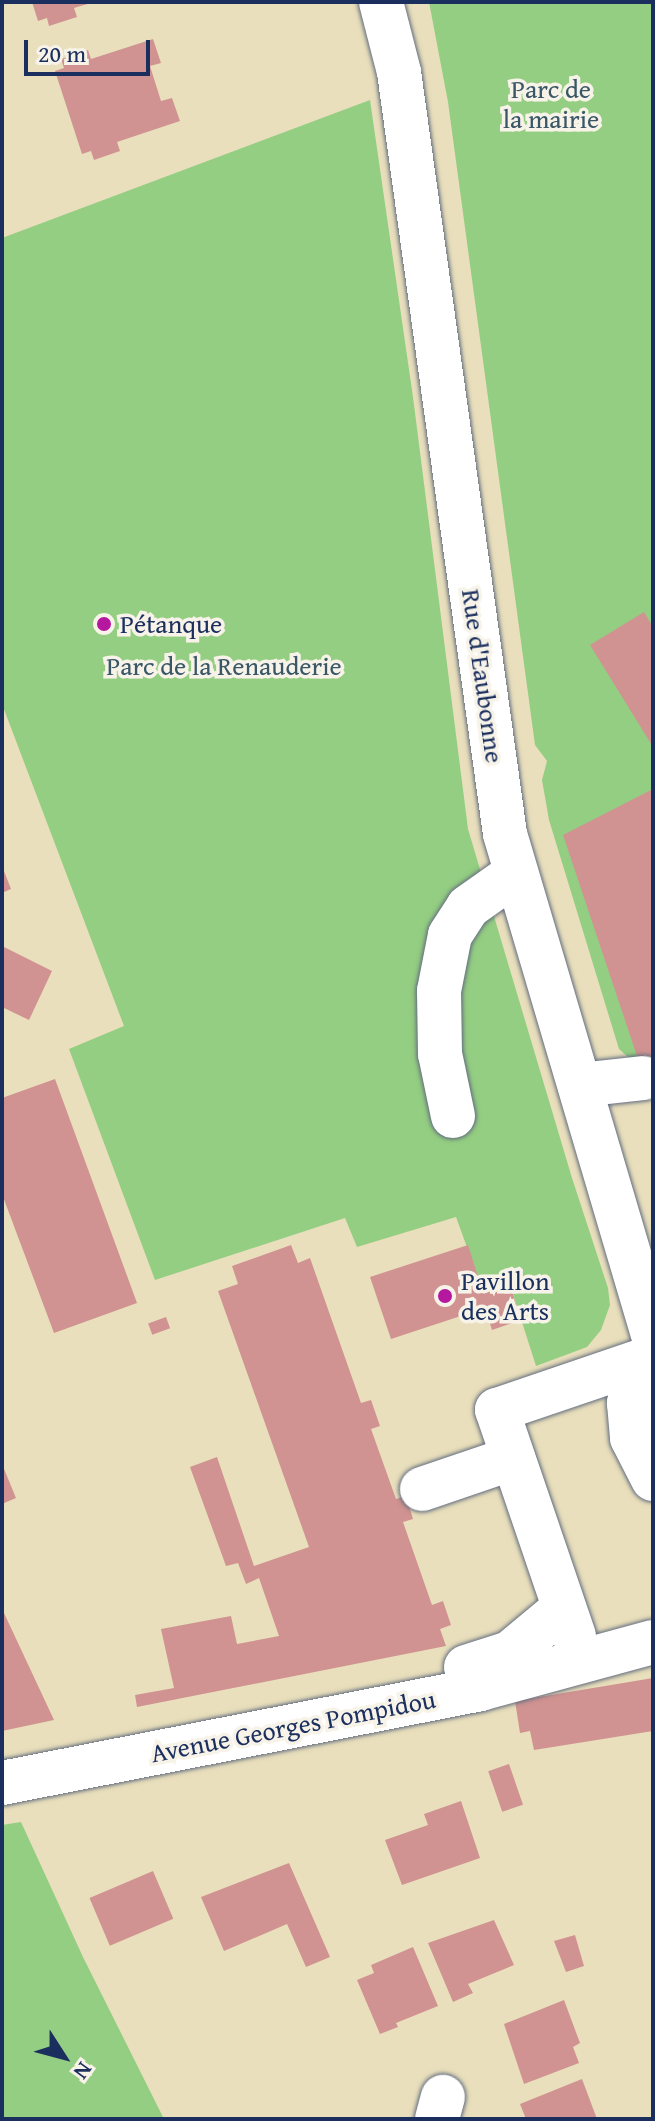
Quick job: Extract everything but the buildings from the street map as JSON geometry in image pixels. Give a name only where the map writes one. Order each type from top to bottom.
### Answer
[{"type":"main road","name":"Rue d'Eaubonne","points":[[381,2],[399,72],[505,834],[653,1335]]},
{"type":"main road","points":[[453,1116],[440,1054],[439,1006],[450,935],[468,907],[516,873]]},
{"type":"main road","points":[[580,1085],[644,1078]]},
{"type":"main road","points":[[582,1661],[497,1410],[653,1359]]},
{"type":"main road","points":[[653,1359],[635,1384],[629,1403],[632,1438],[653,1479]]},
{"type":"main road","points":[[422,1489],[513,1458]]},
{"type":"main road","name":"Avenue Georges Pompidou","points":[[2,1757],[473,1666],[510,1653],[564,1608]]},
{"type":"main road","name":"Avenue Georges Pompidou","points":[[2,1783],[480,1689],[653,1642]]},
{"type":"green space","name":"Parc de la mairie","points":[[429,2],[653,2],[653,1059],[638,1066],[619,1049],[549,820],[542,780],[547,761],[535,745],[448,102]]},
{"type":"green space","name":"Parc de la Renauderie","points":[[370,100],[413,397],[468,829],[608,1288],[610,1305],[601,1330],[587,1347],[536,1366],[507,1275],[480,1283],[456,1217],[357,1247],[345,1218],[155,1280],[69,1049],[124,1026],[2,704],[2,238]]},
{"type":"green space","points":[[21,1822],[83,1957],[164,2119],[2,2119],[2,1825]]},
{"type":"place","name":"Pétanque","points":[[104,624]]},
{"type":"place","name":"Pavillon des Arts","points":[[445,1296]]}]
